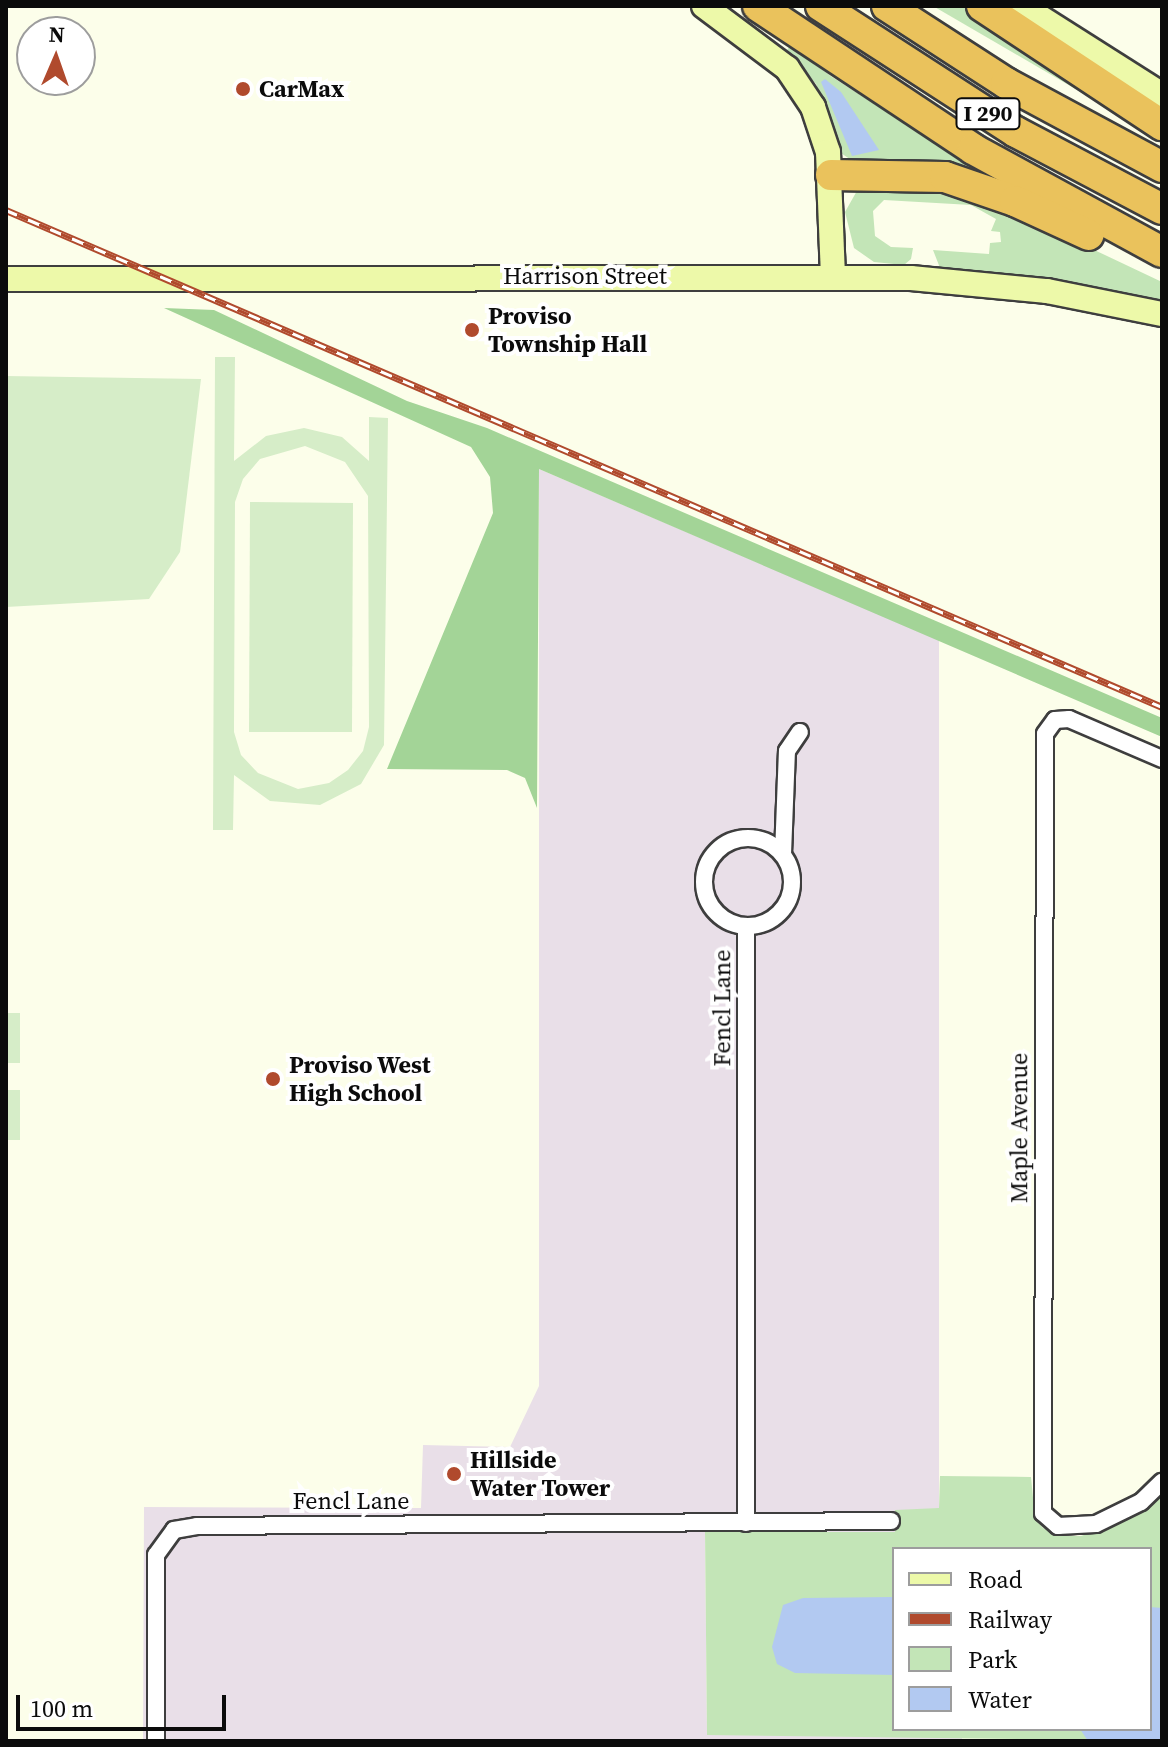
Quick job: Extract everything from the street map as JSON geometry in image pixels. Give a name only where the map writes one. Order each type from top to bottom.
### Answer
[{"type":"highway","points":[[758,6],[973,149],[1162,252]]},
{"type":"highway","name":"I 290","points":[[821,6],[1016,132],[1162,209]]},
{"type":"highway","name":"I 290","points":[[887,6],[1006,83],[1162,167]]},
{"type":"highway","points":[[982,6],[1162,125]]},
{"type":"highway","points":[[831,175],[916,173],[972,184],[1162,269]]},
{"type":"main road","points":[[704,6],[787,68],[813,107],[831,175],[833,276]]},
{"type":"main road","points":[[1022,6],[1162,95]]},
{"type":"main road","name":"Harrison Street","points":[[6,279],[833,276],[979,283],[1162,314]]},
{"type":"street","name":"Maple Avenue","points":[[1162,759],[1069,719],[1049,724],[1043,762],[1043,1513],[1058,1526],[1096,1524],[1141,1502],[1162,1482]]},
{"type":"street","name":"Fencl Lane","points":[[783,854],[764,840],[743,838],[723,845],[709,862],[704,883],[710,905],[728,921],[746,926],[768,921],[790,897],[792,873],[783,854],[787,751],[800,732]]},
{"type":"street","name":"Fencl Lane","points":[[746,926],[746,1523]]},
{"type":"street","name":"Fencl Lane","points":[[156,1741],[156,1555],[174,1530],[891,1521]]},
{"type":"shaded area","points":[[539,469],[939,640],[939,1509],[895,1532],[705,1532],[707,1734],[962,1735],[962,1741],[143,1741],[144,1507],[421,1508],[423,1445],[510,1447],[539,1386]]},
{"type":"green space","points":[[933,6],[970,6],[1099,95],[1096,101]]},
{"type":"green space","points":[[790,46],[832,77],[992,179],[851,160],[841,153],[816,84],[787,50]]},
{"type":"green space","points":[[899,181],[993,202],[1162,282],[1162,304],[1071,285],[940,268],[933,250],[989,254],[990,243],[1001,242],[1000,232],[991,231],[996,219],[971,205],[884,200],[873,211],[875,236],[891,247],[913,248],[911,259],[904,265],[874,262],[854,248],[845,212],[858,189]]},
{"type":"green space","points":[[164,308],[214,310],[407,401],[487,428],[1162,718],[1162,737],[539,469],[537,808],[525,778],[507,770],[387,769],[493,513],[490,477],[471,447]]},
{"type":"green space","points":[[215,357],[235,357],[234,461],[266,436],[304,428],[342,437],[369,461],[369,417],[388,418],[384,745],[361,784],[320,805],[270,801],[234,775],[233,830],[213,830]],"holes":[[[305,446],[345,462],[368,496],[369,727],[363,751],[348,770],[329,783],[298,789],[258,773],[241,755],[234,732],[235,502],[243,479],[260,459]]]},
{"type":"green space","points":[[6,376],[201,379],[180,552],[149,599],[6,607]]},
{"type":"green space","points":[[250,502],[353,503],[352,732],[249,732]]},
{"type":"green space","points":[[6,1013],[20,1013],[20,1063],[6,1063]]},
{"type":"green space","points":[[6,1090],[20,1090],[20,1140],[6,1140]]},
{"type":"green space","points":[[940,1476],[1031,1477],[1035,1518],[1043,1528],[1065,1536],[1081,1536],[1122,1522],[1162,1493],[1162,1741],[707,1735],[705,1532],[895,1532],[895,1510],[939,1508]]},
{"type":"water","points":[[825,79],[841,92],[879,150],[852,156],[821,82]]},
{"type":"water","points":[[892,1597],[892,1675],[795,1673],[777,1664],[772,1647],[783,1605],[803,1598]]},
{"type":"water","points":[[1152,1607],[1162,1608],[1162,1741],[1088,1741],[1081,1731],[1152,1731]]},
{"type":"railway","points":[[6,210],[1162,707]]},
{"type":"place","name":"CarMax","points":[[243,89]]},
{"type":"place","name":"Proviso Township Hall","points":[[472,330]]},
{"type":"place","name":"Proviso West High School","points":[[273,1079]]},
{"type":"place","name":"Hillside Water Tower","points":[[454,1474]]}]
